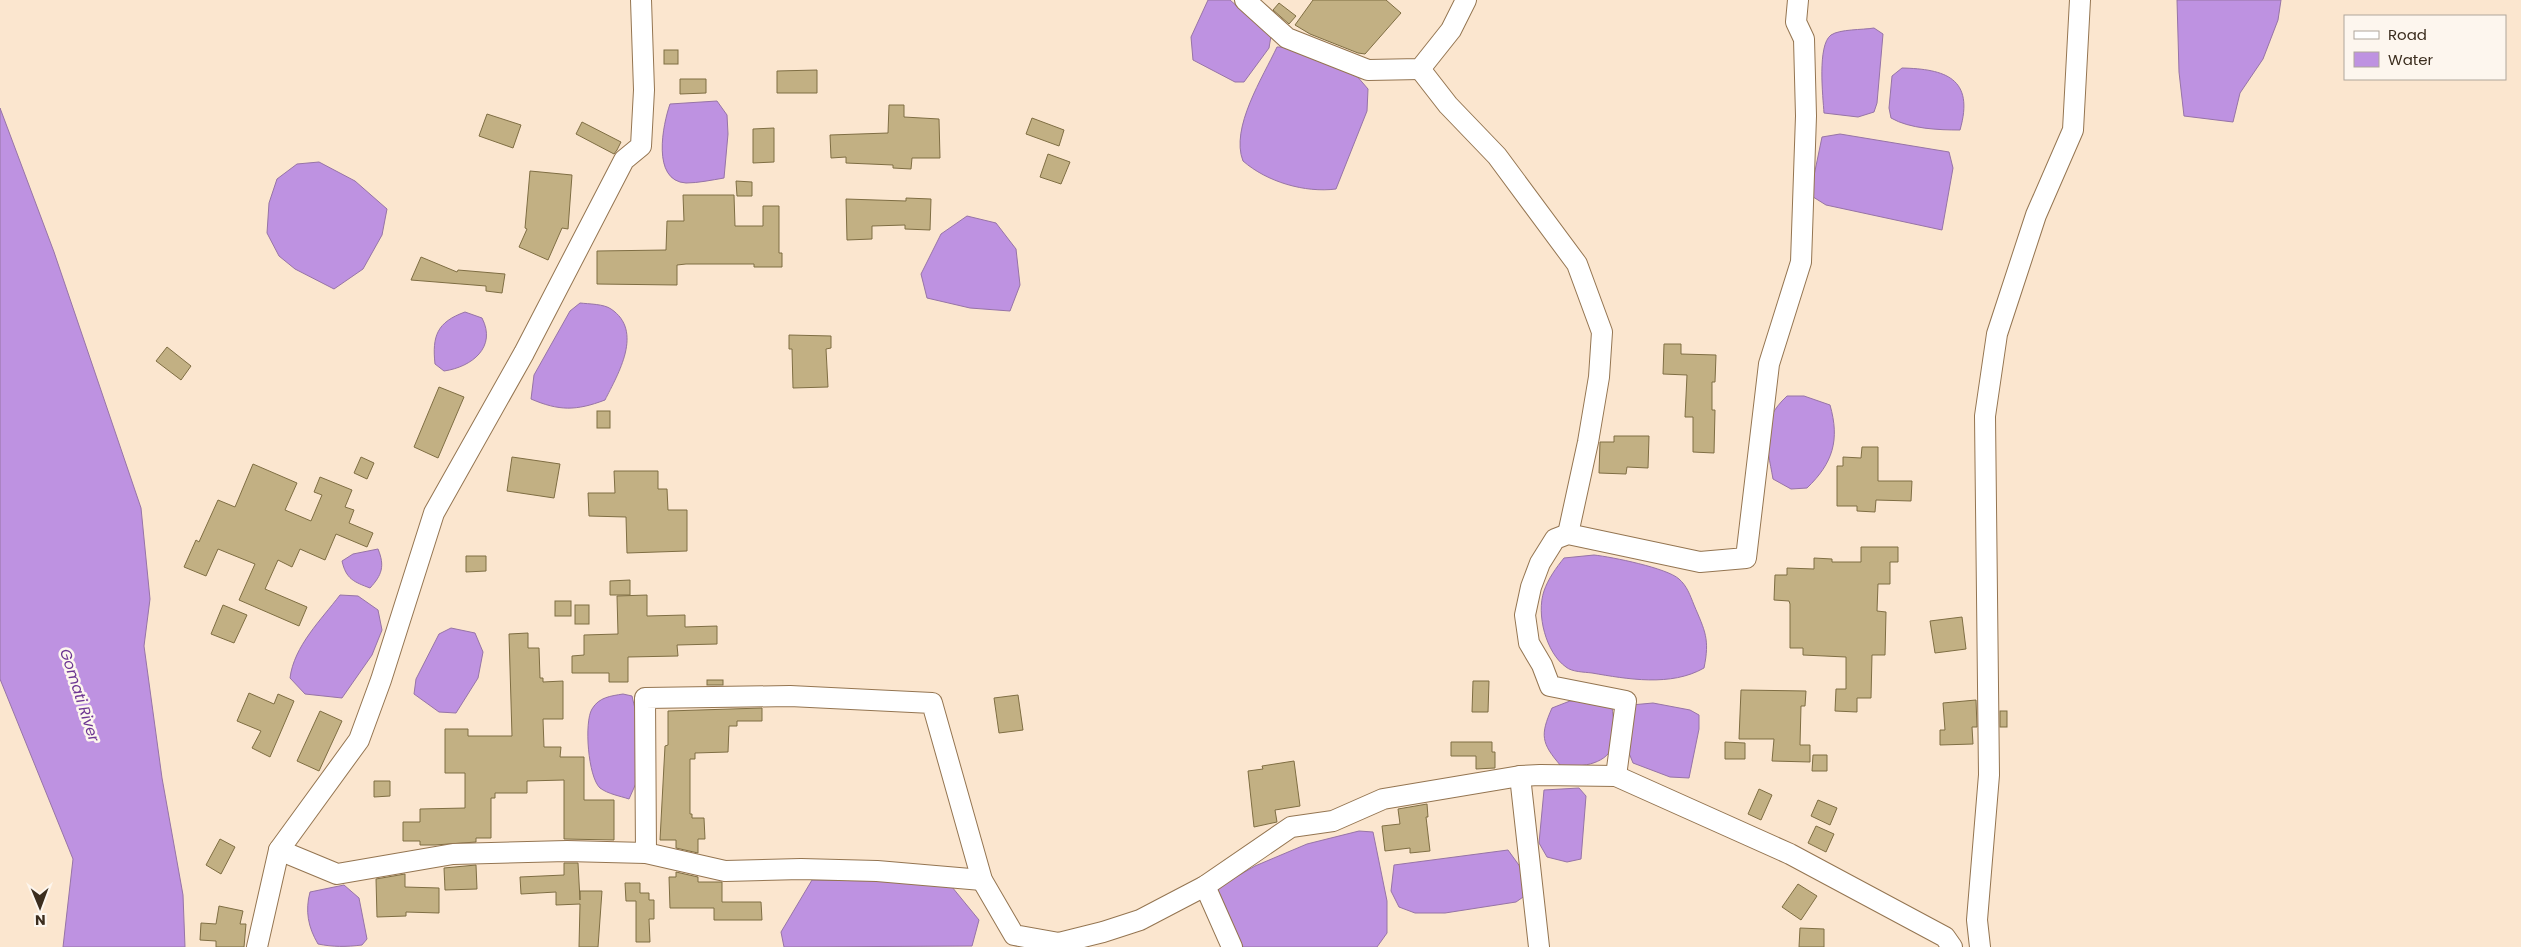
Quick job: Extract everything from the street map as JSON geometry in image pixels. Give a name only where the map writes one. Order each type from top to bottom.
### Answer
[{"type":"street","points":[[257,947],[279,850],[359,740],[381,680],[434,513],[524,353],[624,160],[641,146],[644,90],[641,0]]},
{"type":"street","points":[[1245,0],[1287,38],[1368,70],[1420,69]]},
{"type":"street","points":[[1420,69],[1451,30],[1466,0]]},
{"type":"street","points":[[1616,776],[1626,701],[1550,686],[1542,665],[1530,643],[1525,616],[1531,587],[1540,563],[1555,539],[1568,534],[1700,562],[1746,558],[1769,364],[1801,262],[1806,116],[1804,39],[1796,22],[1798,0]]},
{"type":"street","points":[[1980,947],[1977,920],[1990,775],[1985,416],[1997,334],[2036,215],[2072,130],[2080,0]]},
{"type":"street","points":[[1420,69],[1448,104],[1497,156],[1577,264],[1602,332],[1599,377],[1588,442],[1568,534]]},
{"type":"street","points":[[646,853],[645,698],[790,696],[932,703],[982,880],[1014,935],[1059,944],[1140,920],[1205,886],[1292,827],[1333,821],[1383,799],[1520,776],[1616,776],[1790,854],[1944,938],[1952,947]]},
{"type":"street","points":[[1520,776],[1540,947]]},
{"type":"street","points":[[279,850],[337,874],[453,854],[567,851],[646,853],[725,871],[800,869],[877,871],[982,880]]},
{"type":"street","points":[[1205,886],[1232,947]]},
{"type":"water","points":[[1208,0],[1230,0],[1271,36],[1269,48],[1244,82],[1235,82],[1193,60],[1191,37]]},
{"type":"water","points":[[2177,0],[2281,0],[2278,20],[2263,59],[2240,93],[2233,122],[2184,116],[2179,72]]},
{"type":"water","points":[[1874,28],[1883,34],[1877,103],[1874,112],[1858,117],[1824,113],[1822,60],[1827,41],[1835,33]]},
{"type":"water","points":[[1277,47],[1292,47],[1356,75],[1368,89],[1367,111],[1336,189],[1312,189],[1287,184],[1263,175],[1243,161],[1240,148],[1244,118]]},
{"type":"water","points":[[1902,68],[1931,71],[1943,74],[1953,80],[1960,88],[1963,99],[1964,112],[1960,130],[1916,127],[1891,118],[1889,108],[1892,76]]},
{"type":"water","points":[[717,101],[727,115],[728,134],[724,178],[691,183],[675,180],[668,173],[662,150],[670,104]]},
{"type":"water","name":"Gomati River","points":[[0,108],[54,252],[141,508],[150,599],[144,646],[162,778],[183,895],[185,947],[63,947],[73,859],[0,679]]},
{"type":"water","points":[[1840,134],[1949,152],[1953,168],[1942,230],[1826,205],[1810,195],[1822,137]]},
{"type":"water","points":[[319,162],[355,181],[387,209],[382,235],[363,269],[334,289],[295,269],[279,256],[267,233],[269,203],[277,179],[297,164]]},
{"type":"water","points":[[967,216],[996,223],[1016,249],[1020,285],[1010,311],[970,308],[927,298],[921,274],[941,234]]},
{"type":"water","points":[[580,303],[608,307],[621,318],[626,329],[625,353],[616,378],[605,400],[576,408],[568,408],[550,406],[531,399],[534,375],[570,311]]},
{"type":"water","points":[[465,312],[482,318],[486,328],[484,346],[479,354],[464,365],[444,371],[435,364],[434,345],[438,331],[448,320]]},
{"type":"water","points":[[1787,396],[1804,396],[1830,405],[1833,418],[1834,440],[1832,450],[1823,469],[1807,488],[1791,489],[1773,479],[1767,444],[1768,425],[1772,415]]},
{"type":"water","points":[[378,549],[382,565],[381,570],[370,588],[359,584],[348,576],[342,561],[353,554]]},
{"type":"water","points":[[1594,555],[1652,567],[1673,575],[1682,582],[1690,594],[1705,635],[1707,650],[1704,668],[1678,678],[1649,680],[1575,671],[1559,661],[1548,643],[1544,632],[1541,611],[1544,591],[1552,574],[1564,558]]},
{"type":"water","points":[[340,595],[358,596],[378,610],[382,630],[372,655],[342,698],[305,694],[290,678],[293,666],[309,634]]},
{"type":"water","points":[[451,628],[475,633],[483,652],[478,678],[456,713],[439,712],[414,694],[416,679],[439,634]]},
{"type":"water","points":[[623,694],[632,696],[636,713],[641,772],[629,799],[600,788],[593,773],[588,749],[588,725],[592,709],[598,702],[610,696]]},
{"type":"water","points":[[1570,701],[1598,701],[1612,707],[1615,732],[1614,742],[1609,753],[1604,758],[1590,764],[1561,766],[1549,751],[1544,732],[1552,708]]},
{"type":"water","points":[[1653,703],[1690,710],[1699,715],[1699,729],[1689,778],[1670,777],[1633,763],[1629,753],[1631,705]]},
{"type":"water","points":[[1579,788],[1586,796],[1581,859],[1567,862],[1547,857],[1539,843],[1544,790]]},
{"type":"water","points":[[1359,831],[1373,832],[1387,901],[1387,933],[1377,947],[1243,947],[1217,888],[1255,866],[1307,844]]},
{"type":"water","points":[[1508,850],[1521,868],[1526,895],[1516,902],[1445,913],[1415,913],[1399,907],[1391,891],[1394,865]]},
{"type":"water","points":[[812,880],[884,881],[952,887],[979,920],[972,946],[784,947],[781,932]]},
{"type":"water","points":[[344,885],[359,898],[367,939],[362,945],[356,946],[318,944],[308,919],[310,892]]},
{"type":"building","points":[[1313,0],[1386,0],[1401,13],[1365,54],[1358,53],[1310,34],[1295,25]]},
{"type":"building","points":[[1279,3],[1296,16],[1289,24],[1273,10]]},
{"type":"building","points":[[664,50],[678,50],[678,64],[664,64]]},
{"type":"building","points":[[817,70],[817,93],[777,93],[777,71]]},
{"type":"building","points":[[680,79],[706,79],[706,93],[680,94]]},
{"type":"building","points":[[889,105],[904,105],[904,117],[939,119],[940,158],[912,158],[911,169],[893,168],[893,165],[846,163],[846,157],[831,158],[830,135],[888,133]]},
{"type":"building","points":[[487,114],[521,125],[513,148],[479,136]]},
{"type":"building","points":[[1032,118],[1064,130],[1059,146],[1026,134]]},
{"type":"building","points":[[582,122],[621,142],[614,154],[576,134]]},
{"type":"building","points":[[774,128],[774,162],[753,163],[753,129]]},
{"type":"building","points":[[1048,154],[1070,162],[1061,184],[1040,177]]},
{"type":"building","points":[[530,171],[572,175],[568,229],[562,228],[548,260],[519,247],[527,229],[525,228]]},
{"type":"building","points":[[736,181],[752,182],[752,196],[737,196]]},
{"type":"building","points":[[683,195],[734,195],[735,226],[763,226],[763,206],[779,206],[779,253],[782,253],[782,267],[754,267],[754,264],[686,264],[677,265],[677,285],[597,284],[597,251],[666,250],[667,221],[684,221]]},
{"type":"building","points":[[906,198],[931,199],[930,230],[905,229],[905,225],[872,226],[872,239],[847,240],[846,199],[906,201]]},
{"type":"building","points":[[421,257],[457,272],[458,270],[505,274],[502,293],[486,291],[486,286],[411,280]]},
{"type":"building","points":[[789,335],[831,336],[831,348],[826,349],[828,387],[793,388],[792,349],[789,349]]},
{"type":"building","points":[[1664,344],[1681,344],[1681,354],[1716,355],[1715,382],[1712,382],[1712,410],[1715,410],[1714,453],[1693,452],[1693,417],[1685,417],[1687,375],[1663,374]]},
{"type":"building","points":[[167,347],[191,366],[181,380],[156,361]]},
{"type":"building","points":[[439,387],[464,397],[438,458],[414,447]]},
{"type":"building","points":[[597,411],[610,411],[610,428],[597,428]]},
{"type":"building","points":[[1614,436],[1649,436],[1648,468],[1627,467],[1626,474],[1599,473],[1600,442],[1614,442]]},
{"type":"building","points":[[1862,447],[1878,447],[1878,481],[1912,481],[1911,501],[1876,500],[1875,512],[1857,511],[1857,506],[1837,506],[1837,466],[1843,466],[1843,457],[1861,458]]},
{"type":"building","points":[[361,457],[374,463],[367,479],[354,473]]},
{"type":"building","points":[[512,457],[560,464],[554,498],[507,491]]},
{"type":"building","points":[[253,464],[297,483],[285,510],[311,521],[322,495],[314,492],[320,477],[352,490],[345,507],[354,510],[349,523],[373,533],[367,547],[336,534],[325,560],[300,549],[292,567],[278,560],[265,589],[307,607],[299,626],[239,600],[255,564],[218,549],[206,576],[184,567],[196,540],[199,542],[218,500],[235,507]]},
{"type":"building","points":[[614,471],[658,471],[658,489],[667,489],[668,510],[687,510],[687,551],[627,553],[626,517],[589,516],[588,493],[615,493]]},
{"type":"building","points":[[1861,547],[1898,547],[1898,562],[1890,562],[1890,584],[1878,584],[1877,611],[1886,612],[1885,655],[1872,655],[1871,698],[1857,698],[1857,712],[1835,711],[1836,689],[1846,689],[1846,657],[1803,655],[1803,648],[1790,648],[1790,604],[1789,601],[1774,600],[1775,575],[1787,575],[1787,568],[1814,569],[1814,558],[1832,559],[1832,562],[1861,562]]},
{"type":"building","points":[[466,556],[486,556],[486,571],[466,572]]},
{"type":"building","points":[[630,580],[630,595],[610,595],[610,581]]},
{"type":"building","points":[[647,595],[647,616],[685,615],[685,627],[717,626],[717,644],[677,645],[678,656],[628,657],[628,682],[609,682],[609,673],[572,673],[572,656],[584,655],[584,635],[618,634],[617,596]]},
{"type":"building","points":[[555,601],[571,601],[571,616],[555,616]]},
{"type":"building","points":[[223,605],[247,615],[234,643],[211,634]]},
{"type":"building","points":[[575,605],[589,605],[589,624],[575,624]]},
{"type":"building","points":[[1962,617],[1966,649],[1935,653],[1930,621]]},
{"type":"building","points":[[528,633],[528,648],[539,648],[540,678],[543,678],[543,682],[563,681],[563,719],[543,719],[544,747],[561,747],[560,757],[584,757],[584,800],[614,800],[614,840],[564,839],[564,780],[527,781],[527,793],[495,793],[495,798],[491,798],[491,838],[476,838],[476,842],[435,845],[420,845],[420,841],[403,841],[403,822],[420,822],[420,809],[465,808],[465,773],[445,773],[445,729],[468,729],[468,736],[512,736],[509,634]]},
{"type":"building","points":[[707,680],[723,680],[723,685],[707,685]]},
{"type":"building","points":[[1473,681],[1489,681],[1488,712],[1472,712]]},
{"type":"building","points":[[1741,690],[1806,691],[1805,706],[1801,706],[1800,745],[1810,745],[1810,762],[1772,761],[1774,739],[1739,739]]},
{"type":"building","points":[[249,693],[274,704],[278,694],[294,701],[270,757],[252,748],[261,731],[237,721]]},
{"type":"building","points":[[1018,695],[1023,730],[999,733],[994,698]]},
{"type":"building","points":[[1976,700],[1977,727],[1972,727],[1973,744],[1940,745],[1940,730],[1945,730],[1943,703]]},
{"type":"building","points":[[762,708],[762,721],[737,721],[737,726],[729,726],[728,752],[695,753],[695,759],[690,759],[690,814],[692,814],[692,818],[704,818],[705,839],[698,839],[698,853],[676,848],[676,840],[660,840],[665,746],[668,745],[668,711]]},
{"type":"building","points":[[320,711],[342,721],[319,771],[297,761]]},
{"type":"building","points":[[2000,711],[2007,711],[2007,727],[2000,727]]},
{"type":"building","points":[[1451,742],[1492,742],[1492,752],[1495,752],[1495,768],[1476,769],[1476,756],[1451,756]]},
{"type":"building","points":[[1725,742],[1745,743],[1745,759],[1725,759]]},
{"type":"building","points":[[1813,755],[1827,755],[1827,771],[1812,771]]},
{"type":"building","points":[[1294,761],[1300,806],[1275,810],[1277,822],[1254,827],[1248,771],[1263,769],[1262,766]]},
{"type":"building","points":[[374,781],[390,781],[390,796],[374,797]]},
{"type":"building","points":[[1759,789],[1772,795],[1761,820],[1748,814]]},
{"type":"building","points":[[1818,800],[1837,808],[1830,825],[1811,816]]},
{"type":"building","points":[[1427,804],[1428,817],[1426,817],[1430,851],[1410,853],[1410,848],[1385,851],[1382,826],[1400,824],[1398,809]]},
{"type":"building","points":[[1816,826],[1834,834],[1826,852],[1808,843]]},
{"type":"building","points":[[220,839],[235,847],[221,874],[206,865]]},
{"type":"building","points":[[564,863],[578,863],[580,900],[580,891],[602,891],[598,947],[579,947],[580,904],[556,905],[556,892],[521,894],[520,877],[564,875]]},
{"type":"building","points":[[476,865],[477,889],[445,890],[444,868]]},
{"type":"building","points":[[676,872],[698,877],[698,882],[722,882],[722,902],[761,902],[762,920],[714,920],[714,908],[670,908],[669,877],[676,877]]},
{"type":"building","points":[[405,874],[405,887],[439,888],[439,913],[406,912],[406,916],[377,917],[376,879]]},
{"type":"building","points":[[625,883],[640,883],[640,893],[649,893],[649,900],[654,900],[654,919],[649,919],[650,942],[636,942],[636,901],[626,901]]},
{"type":"building","points":[[1798,884],[1817,896],[1801,920],[1782,907]]},
{"type":"building","points":[[219,906],[243,911],[240,924],[246,924],[244,947],[216,947],[216,941],[200,940],[201,923],[216,924]]},
{"type":"building","points":[[1800,928],[1824,929],[1824,947],[1799,947]]}]
